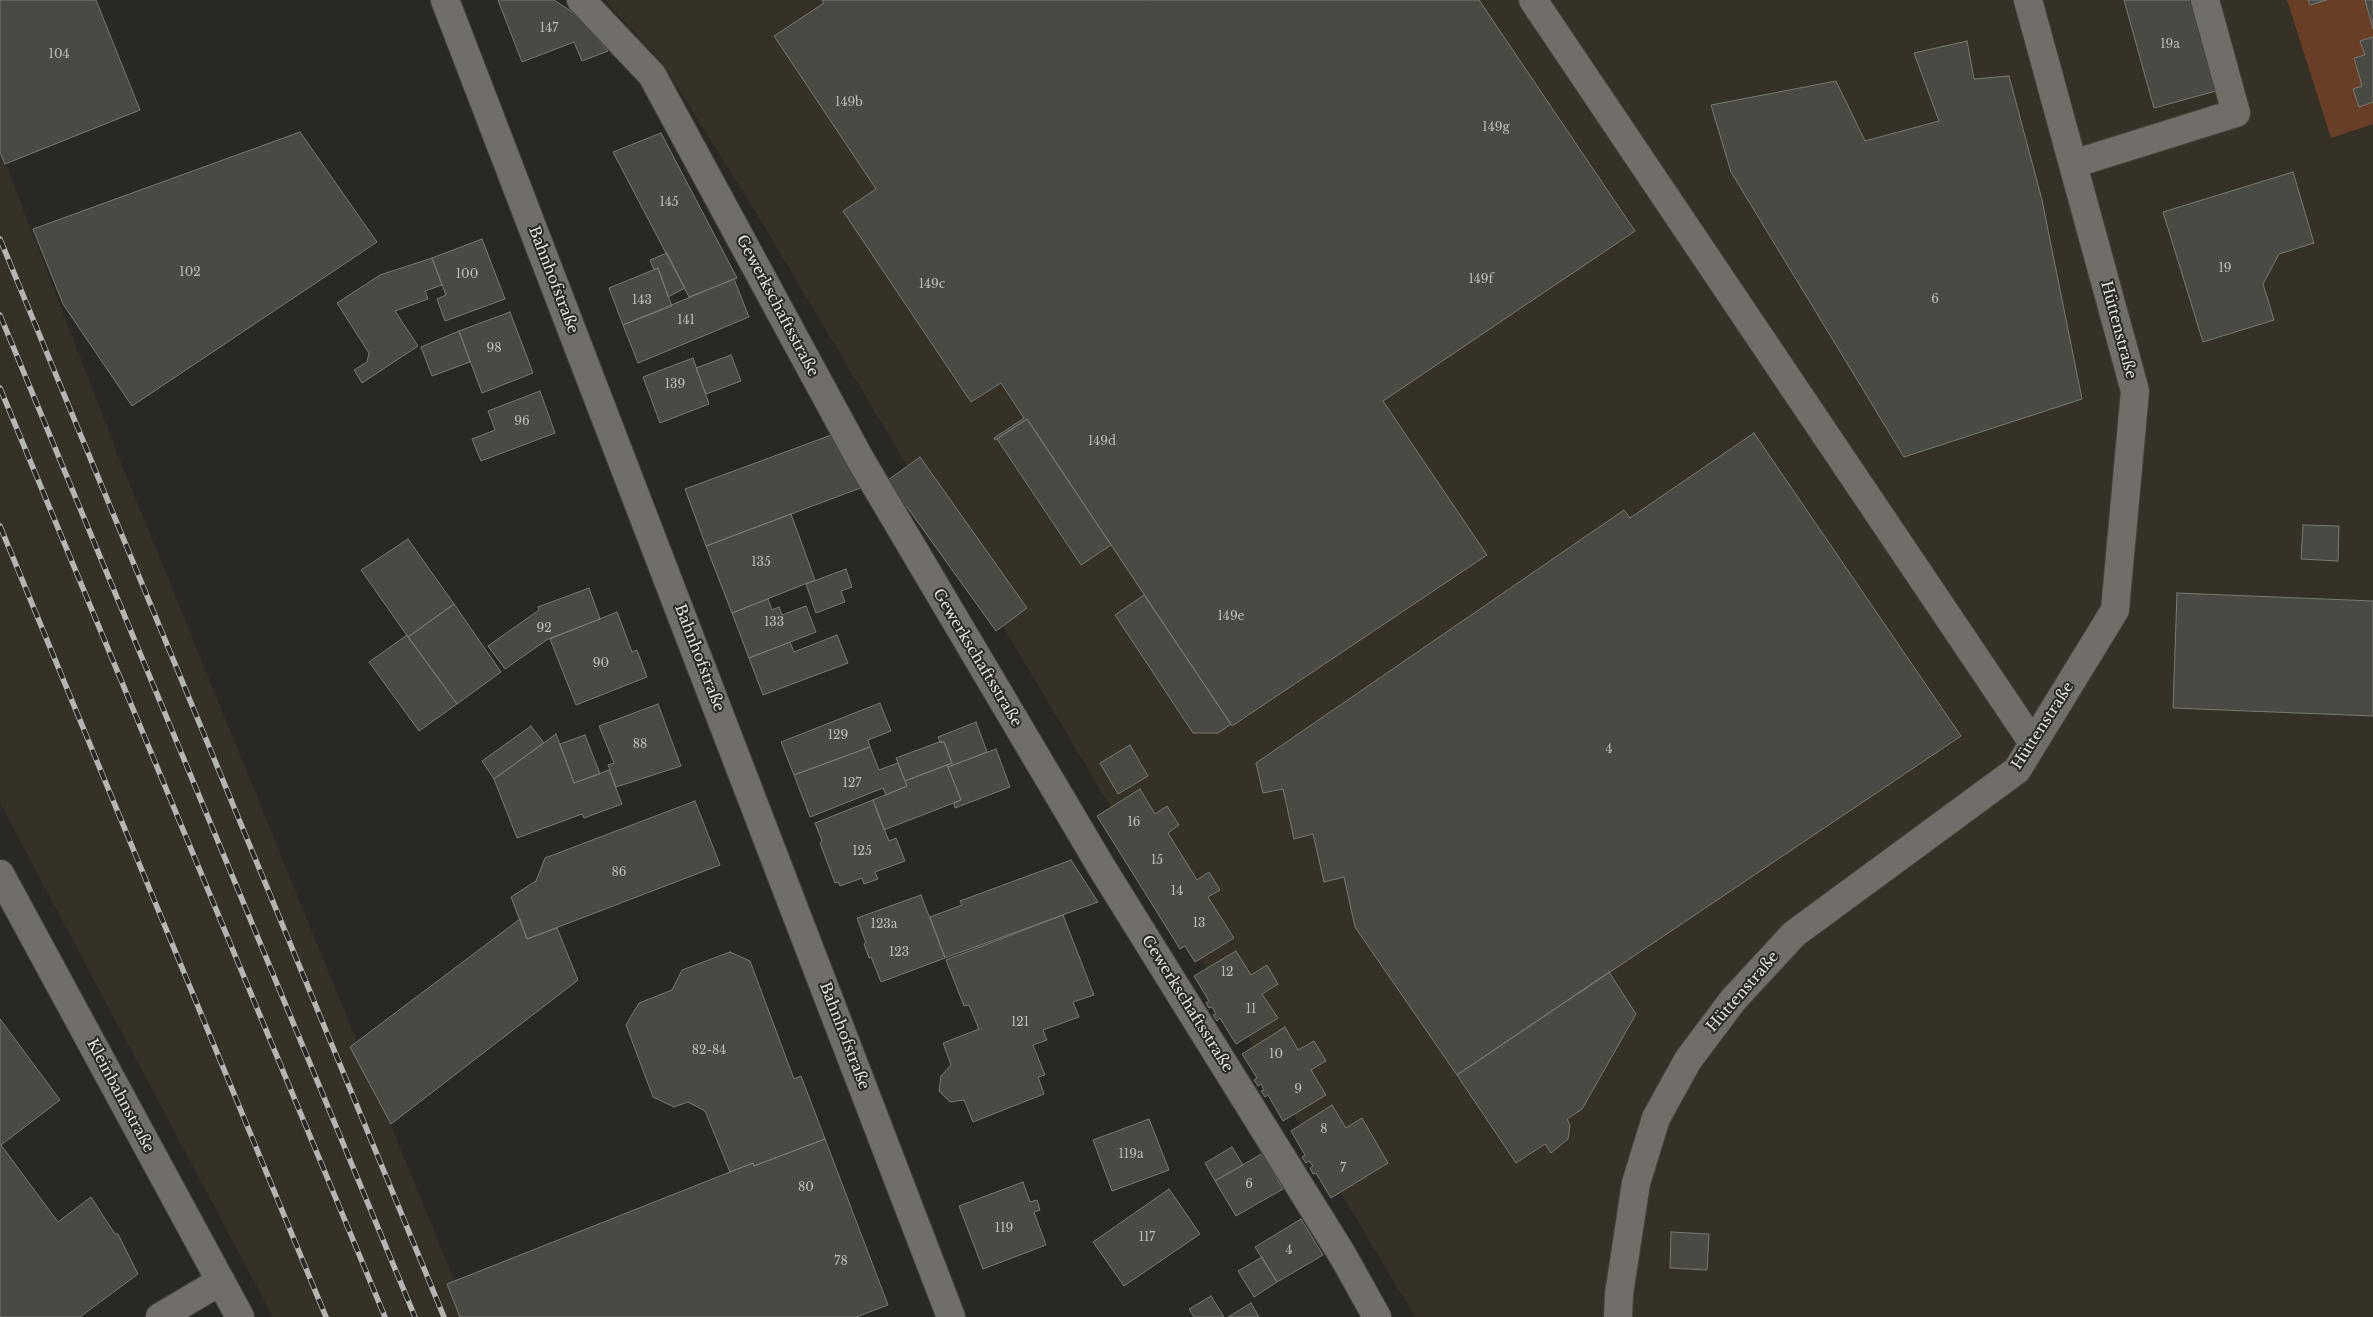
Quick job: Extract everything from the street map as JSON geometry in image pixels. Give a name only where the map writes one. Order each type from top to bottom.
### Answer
[{"type":"street","name":"Bahnhofstraße","points":[[445,0],[951,1317]]},
{"type":"street","name":"Gewerkschaftsstraße","points":[[581,0],[652,75],[860,459],[1097,860],[1343,1256],[1377,1317]]},
{"type":"street","points":[[1534,0],[2033,743]]},
{"type":"street","name":"Hüttenstraße","points":[[1618,1317],[1619,1294],[1636,1183],[1656,1118],[1688,1060],[1733,1000],[1794,934],[2017,770],[2115,610],[2134,391],[2028,0]]},
{"type":"street","points":[[2073,164],[2236,113],[2205,0]]},
{"type":"street","name":"Kleinbahnstraße","points":[[0,874],[240,1317]]},
{"type":"street","points":[[160,1317],[221,1281]]},
{"type":"shaded area","points":[[605,0],[2373,0],[2373,1317],[1415,1317],[755,211],[663,64]]},
{"type":"shaded area","points":[[2287,0],[2373,0],[2373,124],[2331,138]]},
{"type":"shaded area","points":[[0,149],[119,458],[469,1317],[273,1317],[0,803]]},
{"type":"building","points":[[0,0],[96,0],[140,110],[5,164],[0,152]]},
{"type":"building","points":[[498,0],[554,0],[578,16],[608,51],[582,61],[574,42],[522,62]]},
{"type":"building","points":[[822,0],[1479,0],[1635,231],[1383,401],[1487,555],[1232,726],[1027,419],[995,440],[994,438],[1024,418],[1001,383],[971,402],[843,211],[876,189],[774,36],[824,3]]},
{"type":"building","points":[[2124,0],[2191,0],[2216,91],[2154,108]]},
{"type":"building","points":[[2308,0],[2327,0],[2310,5]]},
{"type":"building","points":[[2365,0],[2373,0],[2373,29]]},
{"type":"building","points":[[2373,37],[2373,102],[2359,107],[2353,89],[2362,86],[2354,58],[2365,55],[2360,41]]},
{"type":"building","points":[[1967,41],[1974,79],[2009,76],[2042,200],[2082,399],[1904,457],[1731,172],[1711,105],[1836,81],[1865,141],[1939,121],[1914,53]]},
{"type":"building","points":[[300,132],[377,242],[132,406],[63,304],[33,229]]},
{"type":"building","points":[[661,133],[737,278],[689,297],[613,152]]},
{"type":"building","points":[[2293,172],[2314,243],[2279,254],[2263,284],[2274,320],[2203,342],[2163,212]]},
{"type":"building","points":[[482,239],[505,299],[445,321],[437,299],[446,295],[432,258]]},
{"type":"building","points":[[667,253],[685,288],[668,297],[658,268],[654,270],[650,260]]},
{"type":"building","points":[[432,258],[442,285],[425,291],[428,299],[395,311],[418,346],[362,383],[354,370],[367,362],[369,353],[337,303],[380,275]]},
{"type":"building","points":[[658,268],[672,306],[623,325],[609,288]]},
{"type":"building","points":[[734,279],[749,317],[638,363],[623,325]]},
{"type":"building","points":[[510,312],[533,373],[482,393],[459,331]]},
{"type":"building","points":[[459,331],[470,362],[432,376],[421,347]]},
{"type":"building","points":[[731,355],[741,381],[706,394],[696,368]]},
{"type":"building","points":[[693,358],[709,404],[660,423],[643,377]]},
{"type":"building","points":[[540,391],[555,433],[481,461],[472,439],[495,430],[488,411]]},
{"type":"building","points":[[1027,419],[1111,545],[1081,565],[997,439]]},
{"type":"building","points":[[1754,433],[1961,736],[1457,1075],[1355,927],[1344,877],[1324,882],[1313,834],[1294,839],[1283,789],[1263,793],[1256,763],[1624,510],[1630,518]]},
{"type":"building","points":[[834,434],[863,487],[706,546],[685,489]]},
{"type":"building","points":[[920,457],[1027,608],[996,631],[907,507],[905,509],[888,480]]},
{"type":"building","points":[[791,514],[815,580],[732,613],[706,546]]},
{"type":"building","points":[[2303,525],[2339,526],[2338,561],[2301,559]]},
{"type":"building","points":[[408,539],[454,604],[408,637],[361,570]]},
{"type":"building","points":[[846,569],[852,587],[841,591],[845,602],[816,613],[806,584]]},
{"type":"building","points":[[589,588],[600,619],[548,639],[505,669],[488,646],[539,610],[538,607]]},
{"type":"building","points":[[2177,593],[2373,601],[2373,716],[2173,708]]},
{"type":"building","points":[[1144,595],[1231,724],[1218,733],[1193,733],[1115,615]]},
{"type":"building","points":[[768,599],[772,610],[779,607],[782,615],[806,606],[816,632],[749,658],[732,613]]},
{"type":"building","points":[[454,604],[501,672],[457,704],[408,637]]},
{"type":"building","points":[[617,612],[632,652],[637,650],[647,677],[576,705],[550,639]]},
{"type":"building","points":[[407,635],[457,704],[419,731],[369,662]]},
{"type":"building","points":[[837,635],[848,663],[763,695],[749,658],[790,642],[794,652]]},
{"type":"building","points":[[880,703],[891,731],[868,740],[870,747],[794,775],[781,742]]},
{"type":"building","points":[[658,704],[681,766],[616,787],[608,765],[614,763],[599,726]]},
{"type":"building","points":[[976,722],[987,752],[948,767],[947,765],[952,763],[944,742],[940,742],[938,737]]},
{"type":"building","points":[[531,726],[544,743],[494,779],[482,761]]},
{"type":"building","points":[[556,734],[574,783],[609,770],[622,804],[584,818],[582,814],[517,838],[494,779]]},
{"type":"building","points":[[585,735],[600,774],[574,783],[560,744]]},
{"type":"building","points":[[939,742],[944,742],[952,763],[905,781],[896,758]]},
{"type":"building","points":[[1130,745],[1148,776],[1118,794],[1100,763]]},
{"type":"building","points":[[870,747],[879,770],[898,763],[907,786],[886,795],[883,788],[810,817],[794,775]]},
{"type":"building","points":[[996,749],[1010,787],[955,808],[954,803],[961,800],[948,767]]},
{"type":"building","points":[[947,765],[961,800],[884,830],[873,800],[907,786],[905,781]]},
{"type":"building","points":[[1140,789],[1155,814],[1167,806],[1179,825],[1168,833],[1197,880],[1209,872],[1220,890],[1208,897],[1234,938],[1195,962],[1185,946],[1180,949],[1097,816]]},
{"type":"building","points":[[873,800],[889,841],[896,838],[905,861],[875,872],[878,879],[864,884],[862,878],[840,886],[838,882],[835,883],[820,843],[822,841],[815,823]]},
{"type":"building","points":[[695,801],[720,865],[527,939],[511,897],[536,881],[545,858]]},
{"type":"building","points":[[1071,860],[1098,902],[945,958],[930,917],[962,905],[960,901]]},
{"type":"building","points":[[921,895],[945,958],[881,982],[871,957],[869,958],[857,918]]},
{"type":"building","points":[[1063,915],[1094,995],[1073,1002],[1079,1017],[1043,1030],[1047,1040],[1033,1045],[1045,1075],[1038,1077],[1044,1094],[973,1122],[964,1100],[950,1102],[939,1091],[941,1076],[951,1065],[943,1043],[979,1029],[969,1005],[964,1006],[946,960]]},
{"type":"building","points":[[520,919],[527,939],[557,928],[578,980],[391,1124],[350,1047]]},
{"type":"building","points":[[1236,951],[1251,975],[1267,965],[1278,984],[1262,994],[1278,1018],[1236,1044],[1220,1018],[1217,1021],[1213,1015],[1216,1014],[1212,1007],[1209,1008],[1206,1003],[1209,1001],[1194,976]]},
{"type":"building","points":[[730,952],[750,961],[794,1079],[801,1076],[825,1139],[754,1166],[753,1163],[730,1172],[705,1111],[688,1102],[674,1107],[653,1097],[626,1025],[639,1003],[672,990],[682,970]]},
{"type":"building","points":[[1609,972],[1636,1014],[1582,1109],[1567,1119],[1570,1125],[1568,1139],[1551,1153],[1545,1144],[1516,1163],[1457,1075]]},
{"type":"building","points":[[0,1019],[60,1100],[1,1145],[58,1222],[91,1197],[115,1234],[118,1234],[138,1274],[80,1317],[0,1317]]},
{"type":"building","points":[[1285,1027],[1298,1050],[1314,1041],[1326,1061],[1311,1070],[1326,1095],[1283,1121],[1268,1095],[1265,1097],[1261,1091],[1264,1090],[1261,1084],[1258,1086],[1254,1080],[1257,1078],[1242,1054]]},
{"type":"building","points":[[1332,1105],[1346,1128],[1362,1118],[1388,1163],[1331,1198],[1316,1173],[1313,1174],[1310,1168],[1313,1166],[1309,1161],[1306,1163],[1302,1157],[1305,1155],[1291,1131]]},
{"type":"building","points":[[1149,1119],[1169,1170],[1112,1191],[1093,1140]]},
{"type":"building","points":[[825,1139],[888,1305],[856,1317],[460,1317],[447,1284],[753,1163],[754,1166]]},
{"type":"building","points":[[1232,1147],[1243,1165],[1215,1181],[1205,1163]]},
{"type":"building","points":[[1263,1153],[1283,1189],[1236,1216],[1215,1181]]},
{"type":"building","points":[[1023,1182],[1030,1202],[1037,1200],[1040,1210],[1034,1212],[1046,1245],[983,1269],[959,1206]]},
{"type":"building","points":[[1169,1189],[1200,1234],[1124,1286],[1093,1242]]},
{"type":"building","points":[[1301,1219],[1323,1255],[1277,1282],[1255,1247]]},
{"type":"building","points":[[1671,1232],[1709,1234],[1707,1270],[1670,1268]]},
{"type":"building","points":[[1262,1257],[1277,1282],[1254,1297],[1238,1271]]},
{"type":"building","points":[[1211,1296],[1224,1317],[1194,1317],[1189,1309]]},
{"type":"building","points":[[1251,1303],[1259,1317],[1228,1317]]},
{"type":"railway","points":[[0,239],[444,1317]]},
{"type":"railway","points":[[0,315],[415,1317]]},
{"type":"railway","points":[[0,388],[385,1317]]},
{"type":"railway","points":[[0,526],[326,1317]]}]
